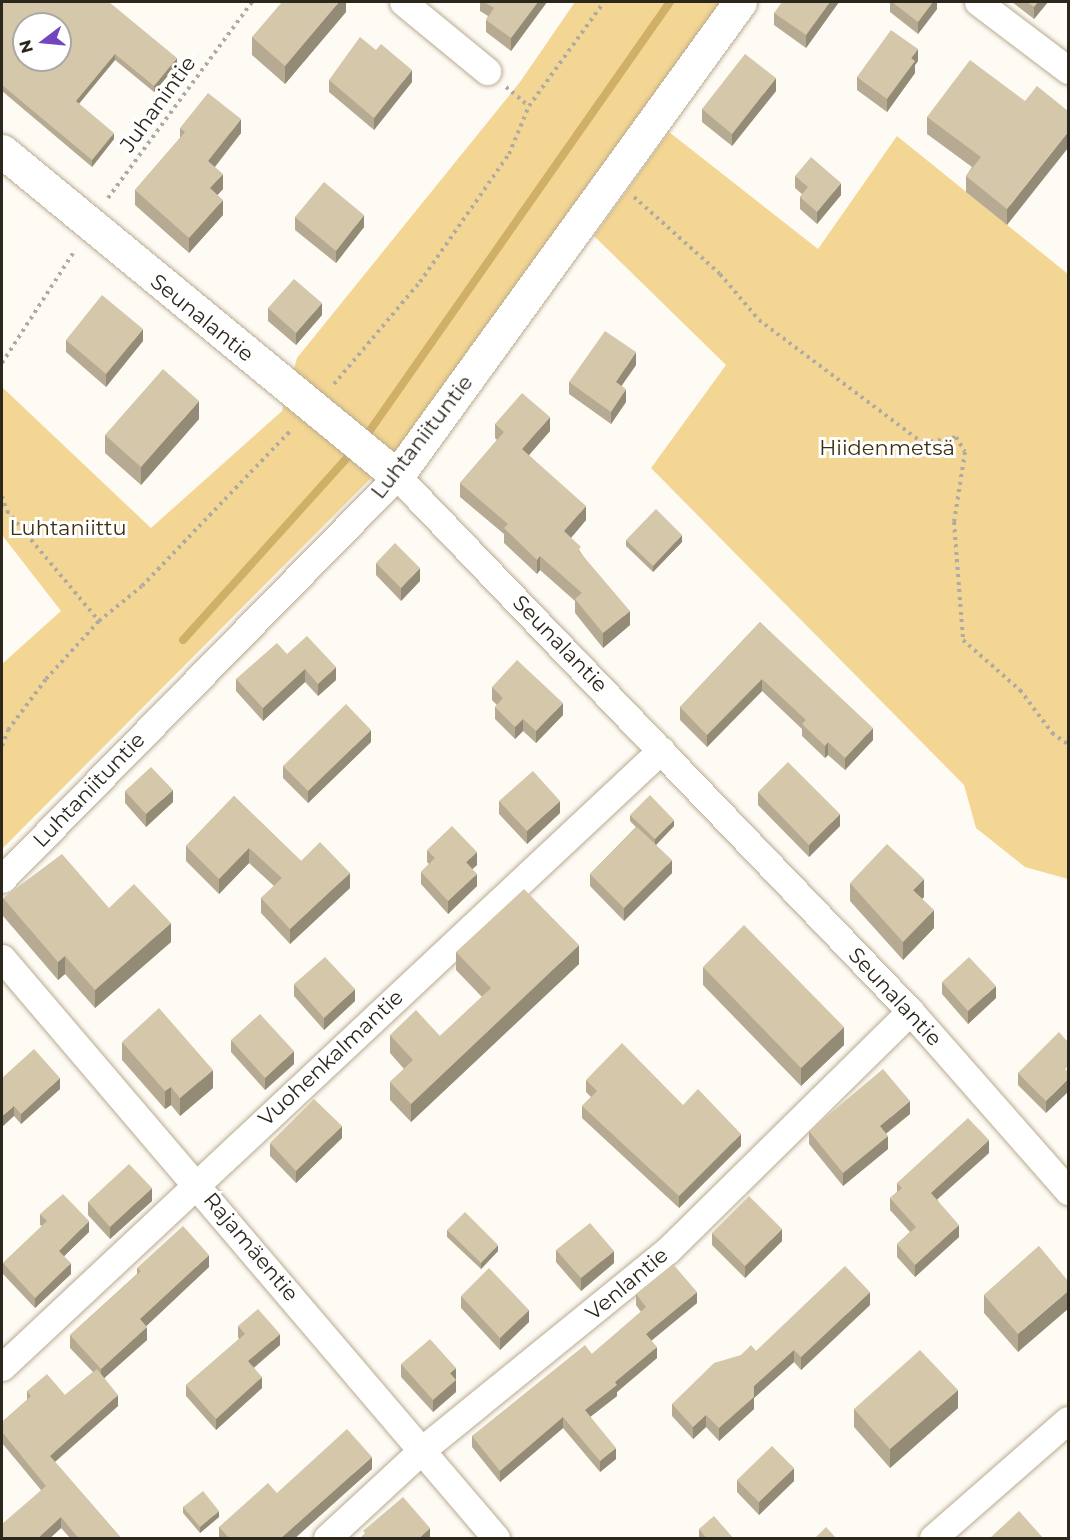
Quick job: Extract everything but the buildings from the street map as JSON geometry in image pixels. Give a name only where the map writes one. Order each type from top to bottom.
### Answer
[{"type":"street","points":[[403,2],[488,71]]},
{"type":"street","name":"Luhtaniituntie","points":[[2,879],[397,476],[740,2]]},
{"type":"street","points":[[978,2],[1068,70]]},
{"type":"street","name":"Seunalantie","points":[[2,151],[90,226],[397,476],[910,1011],[1068,1191]]},
{"type":"street","name":"Vuohenkalmantie","points":[[2,1367],[661,750]]},
{"type":"street","name":"Rajamäentie","points":[[2,958],[197,1182],[423,1449],[496,1539]]},
{"type":"street","name":"Venlantie","points":[[327,1539],[423,1449],[668,1250],[910,1011]]},
{"type":"street","points":[[933,1539],[1068,1420]]},
{"type":"path","name":"Juhanintie","points":[[2,363],[90,226],[252,2]]},
{"type":"path","points":[[613,178],[720,274],[759,320],[923,443],[956,437],[965,452],[954,522],[963,640],[1020,690],[1052,733],[1068,744]]},
{"type":"path","points":[[2,496],[7,510],[99,621]]},
{"type":"green space","name":"Luhtaniittu","points":[[575,2],[722,2],[409,440],[2,849],[2,664],[61,611],[2,535],[2,387],[151,528],[282,411],[297,358],[520,82]]},
{"type":"green space","name":"Hiidenmetsä","points":[[669,132],[818,249],[897,136],[1068,274],[1068,879],[1025,867],[976,828],[964,785],[651,468],[726,365],[594,236]]},
{"type":"waterway","points":[[364,439],[670,2]]},
{"type":"waterway","points":[[183,640],[355,449]]}]
